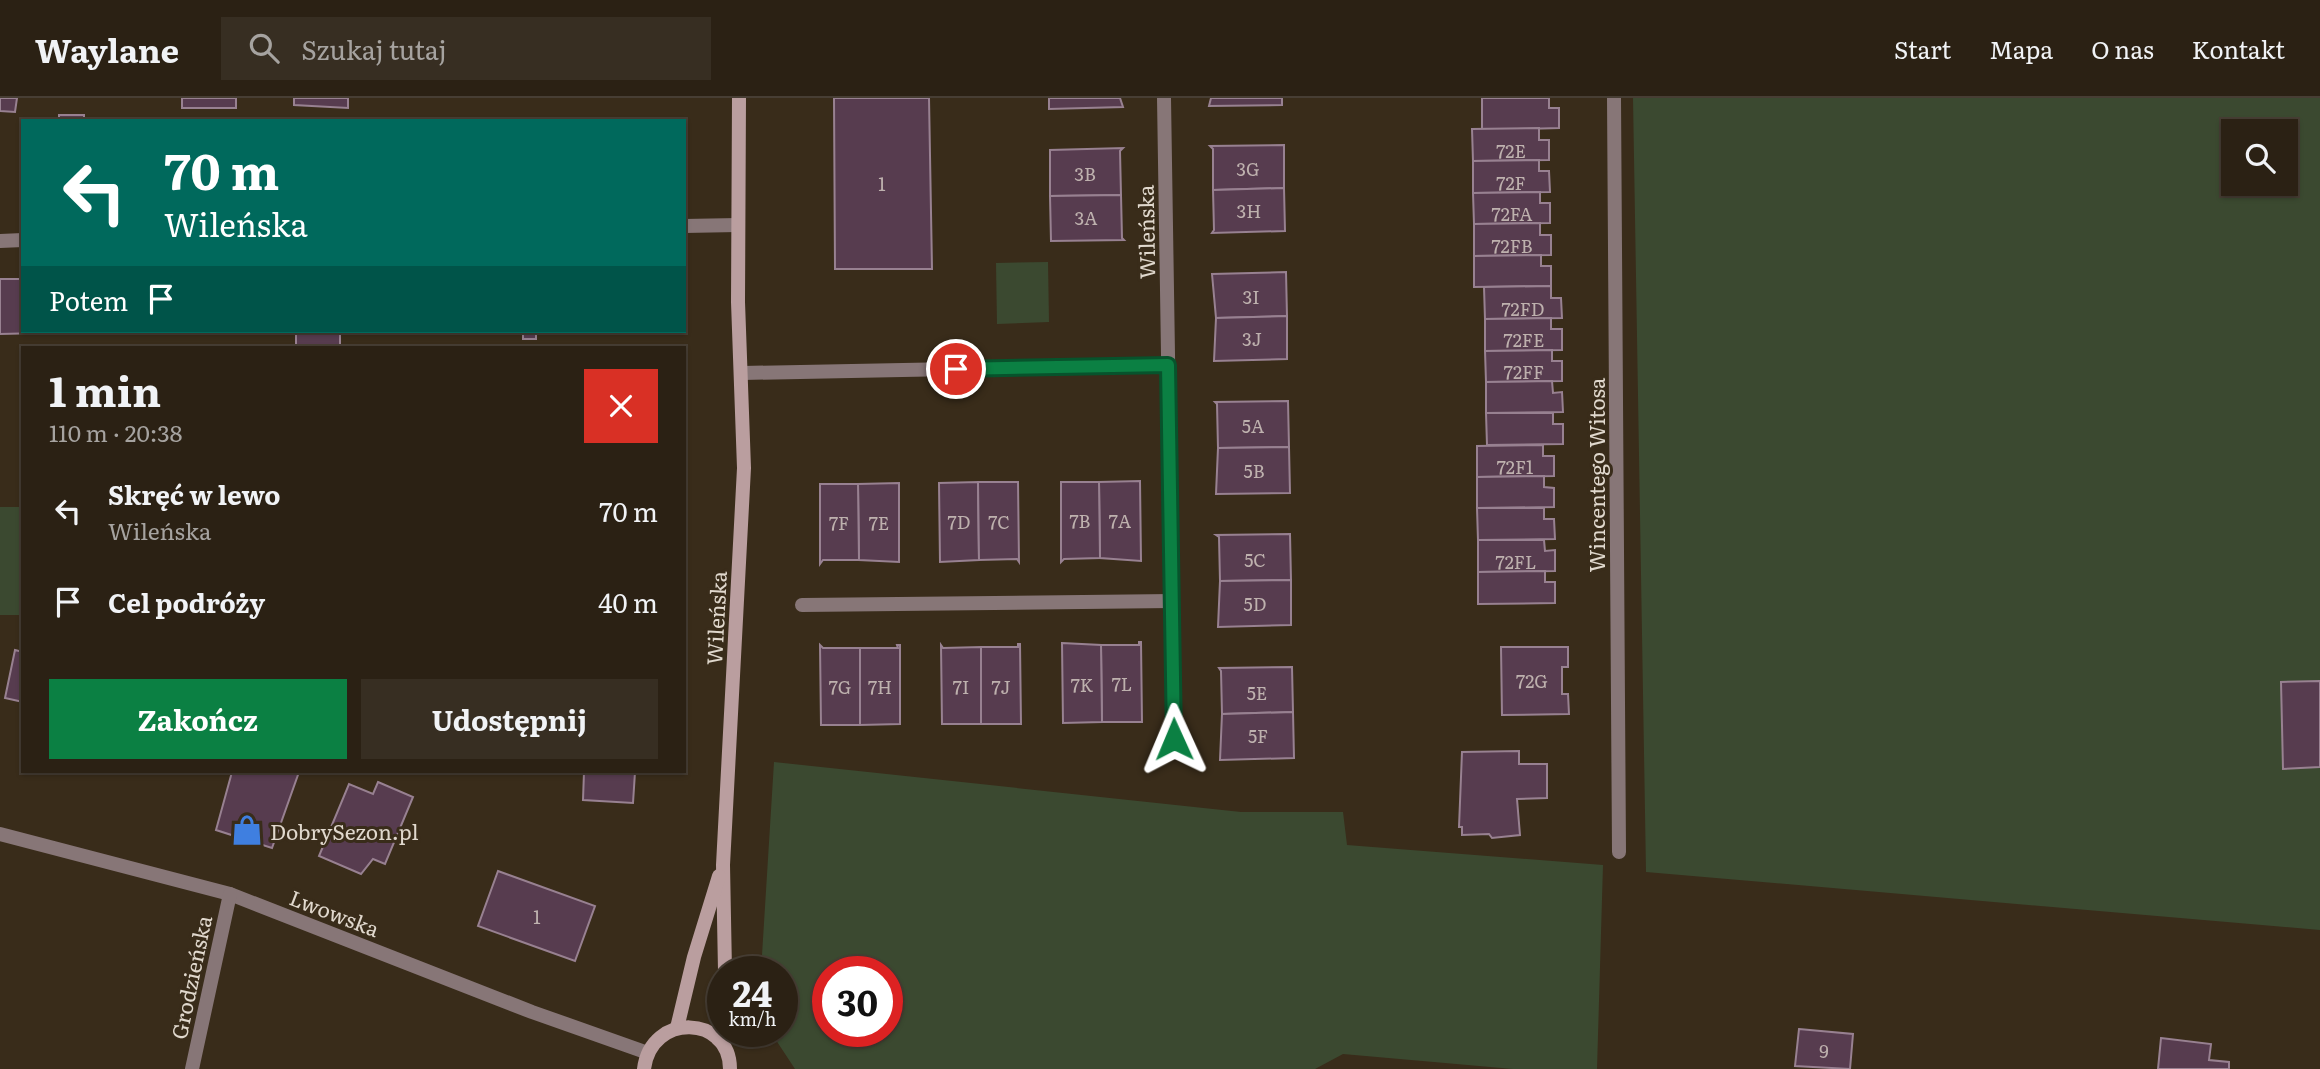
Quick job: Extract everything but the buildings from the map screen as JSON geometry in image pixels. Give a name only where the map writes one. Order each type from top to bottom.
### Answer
[{"type":"main road","name":"Wileńska","points":[[725,956],[723,865],[744,468],[738,225],[739,98]]},
{"type":"main road","name":"Wileńska","points":[[677,1028],[694,957],[723,865]]},
{"type":"main road","points":[[645,1069],[648,1053],[655,1041],[677,1028],[692,1026],[707,1031]]},
{"type":"main road","points":[[724,1047],[730,1069]]},
{"type":"street","name":"Wileńska","points":[[1164,98],[1174,739]]},
{"type":"street","name":"Wincentego Witosa","points":[[1614,98],[1619,852]]},
{"type":"street","points":[[686,226],[738,225]]},
{"type":"street","points":[[0,241],[21,240]]},
{"type":"street","points":[[743,373],[1168,365]]},
{"type":"street","points":[[802,605],[1172,601]]},
{"type":"street","name":"Lwowska","points":[[0,834],[230,894],[532,1012],[648,1053]]},
{"type":"street","name":"Grodzieńska","points":[[192,1069],[230,894]]},
{"type":"green space","points":[[1633,98],[2320,98],[2320,930],[1646,872]]},
{"type":"green space","points":[[1048,262],[1049,322],[997,324],[996,263]]},
{"type":"green space","points":[[0,507],[21,507],[21,615],[0,615]]},
{"type":"green space","points":[[774,762],[1241,812],[1343,812],[1347,845],[1603,865],[1597,1069],[1513,1069],[1343,1054],[1315,1069],[795,1069],[781,1047],[798,1047],[798,956],[762,956]]},
{"type":"place","name":"DobrySezon.pl","points":[[247,830]]},
{"type":"route","points":[[956,369],[1168,365],[1174,739]]}]
